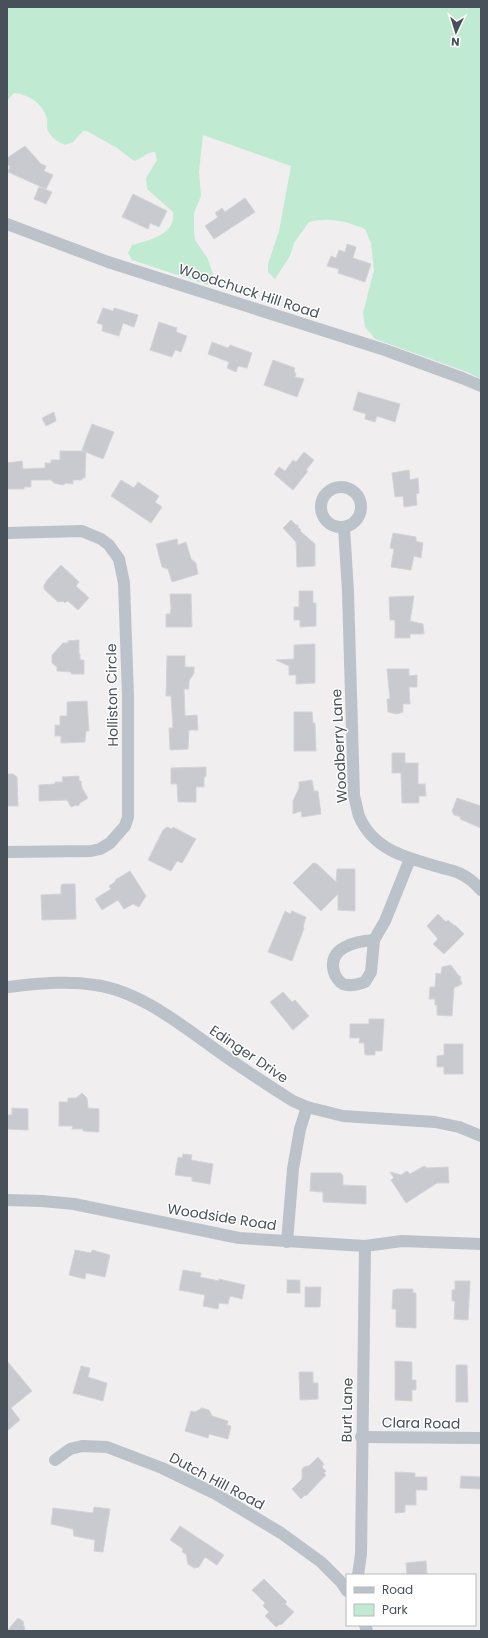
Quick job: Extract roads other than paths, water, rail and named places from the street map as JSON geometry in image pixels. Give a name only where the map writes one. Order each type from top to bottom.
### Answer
[{"type":"street","name":"Woodchuck Hill Road","points":[[7,224],[108,262],[385,350],[481,386]]},
{"type":"street","name":"Woodberry Lane","points":[[344,527],[348,592],[354,796],[359,815],[375,840],[393,852],[410,859],[459,873],[474,882],[481,890]]},
{"type":"street","name":"Holliston Circle","points":[[7,533],[82,531],[101,538],[109,545],[119,559],[124,583],[128,696],[129,788],[128,817],[125,826],[110,843],[100,849],[7,852]]},
{"type":"street","points":[[374,940],[385,921],[410,859]]},
{"type":"street","name":"Edinger Drive","points":[[7,987],[44,982],[94,984],[109,988],[133,997],[168,1017],[293,1101],[307,1107],[343,1116],[435,1122],[459,1127],[481,1136]]},
{"type":"street","points":[[287,1242],[293,1169],[300,1129],[307,1107]]},
{"type":"street","name":"Woodside Road","points":[[7,1200],[74,1204],[239,1238],[365,1246],[402,1241],[481,1244]]},
{"type":"street","name":"Burt Lane","points":[[358,1574],[361,1554],[361,1437],[365,1246]]},
{"type":"street","name":"Clara Road","points":[[361,1437],[481,1438]]},
{"type":"street","name":"Dutch Hill Road","points":[[55,1460],[70,1449],[82,1446],[107,1447],[162,1468],[216,1494],[281,1533],[321,1562],[341,1582],[346,1590]]}]
